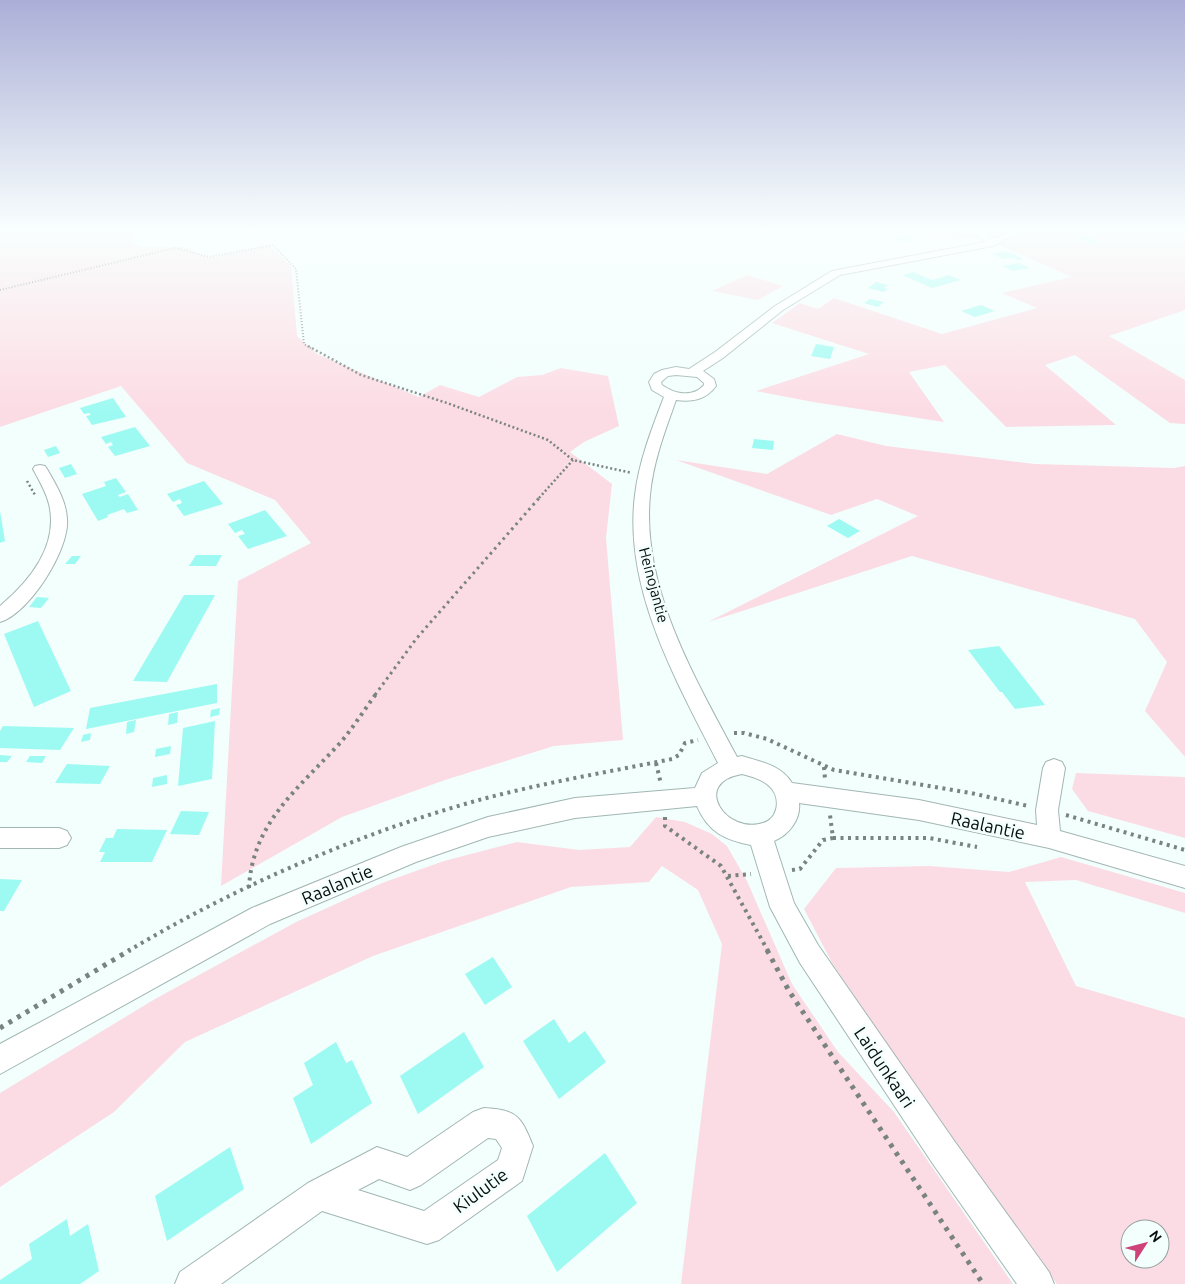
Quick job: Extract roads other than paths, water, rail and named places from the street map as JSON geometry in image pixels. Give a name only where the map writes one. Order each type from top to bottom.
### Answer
[{"type":"street","points":[[693,372],[720,355],[779,308],[807,291]]},
{"type":"street","points":[[668,372],[693,372],[701,374],[710,382],[708,390],[695,396],[671,395],[656,386],[655,382],[657,378],[668,372]]},
{"type":"street","name":"Heinojantie","points":[[671,395],[648,459],[641,507],[642,539],[649,577],[667,633],[690,685],[731,766]]},
{"type":"street","points":[[0,616],[34,583],[49,560],[56,543],[59,526],[58,505],[32,471]]},
{"type":"street","points":[[742,765],[764,770],[773,776],[787,792],[790,804],[788,815],[781,825],[760,835],[743,834],[730,830],[719,823],[710,814],[704,796],[707,783],[713,775],[731,766],[742,765]]},
{"type":"street","points":[[1049,838],[1047,810],[1054,768]]},
{"type":"street","name":"Raalantie","points":[[787,792],[919,810],[1049,838],[1185,877]]},
{"type":"street","name":"Raalantie","points":[[0,1060],[261,916],[409,854],[488,827],[575,808],[664,798],[704,796]]},
{"type":"street","name":"Laidunkaari","points":[[760,835],[770,872],[783,907],[808,954],[944,1154],[1037,1284]]},
{"type":"street","points":[[0,838],[59,838]]},
{"type":"street","name":"Kiulutie","points":[[192,1284],[319,1194],[376,1163],[410,1174],[484,1123],[504,1124],[518,1146],[511,1170],[427,1228],[319,1194]]}]
